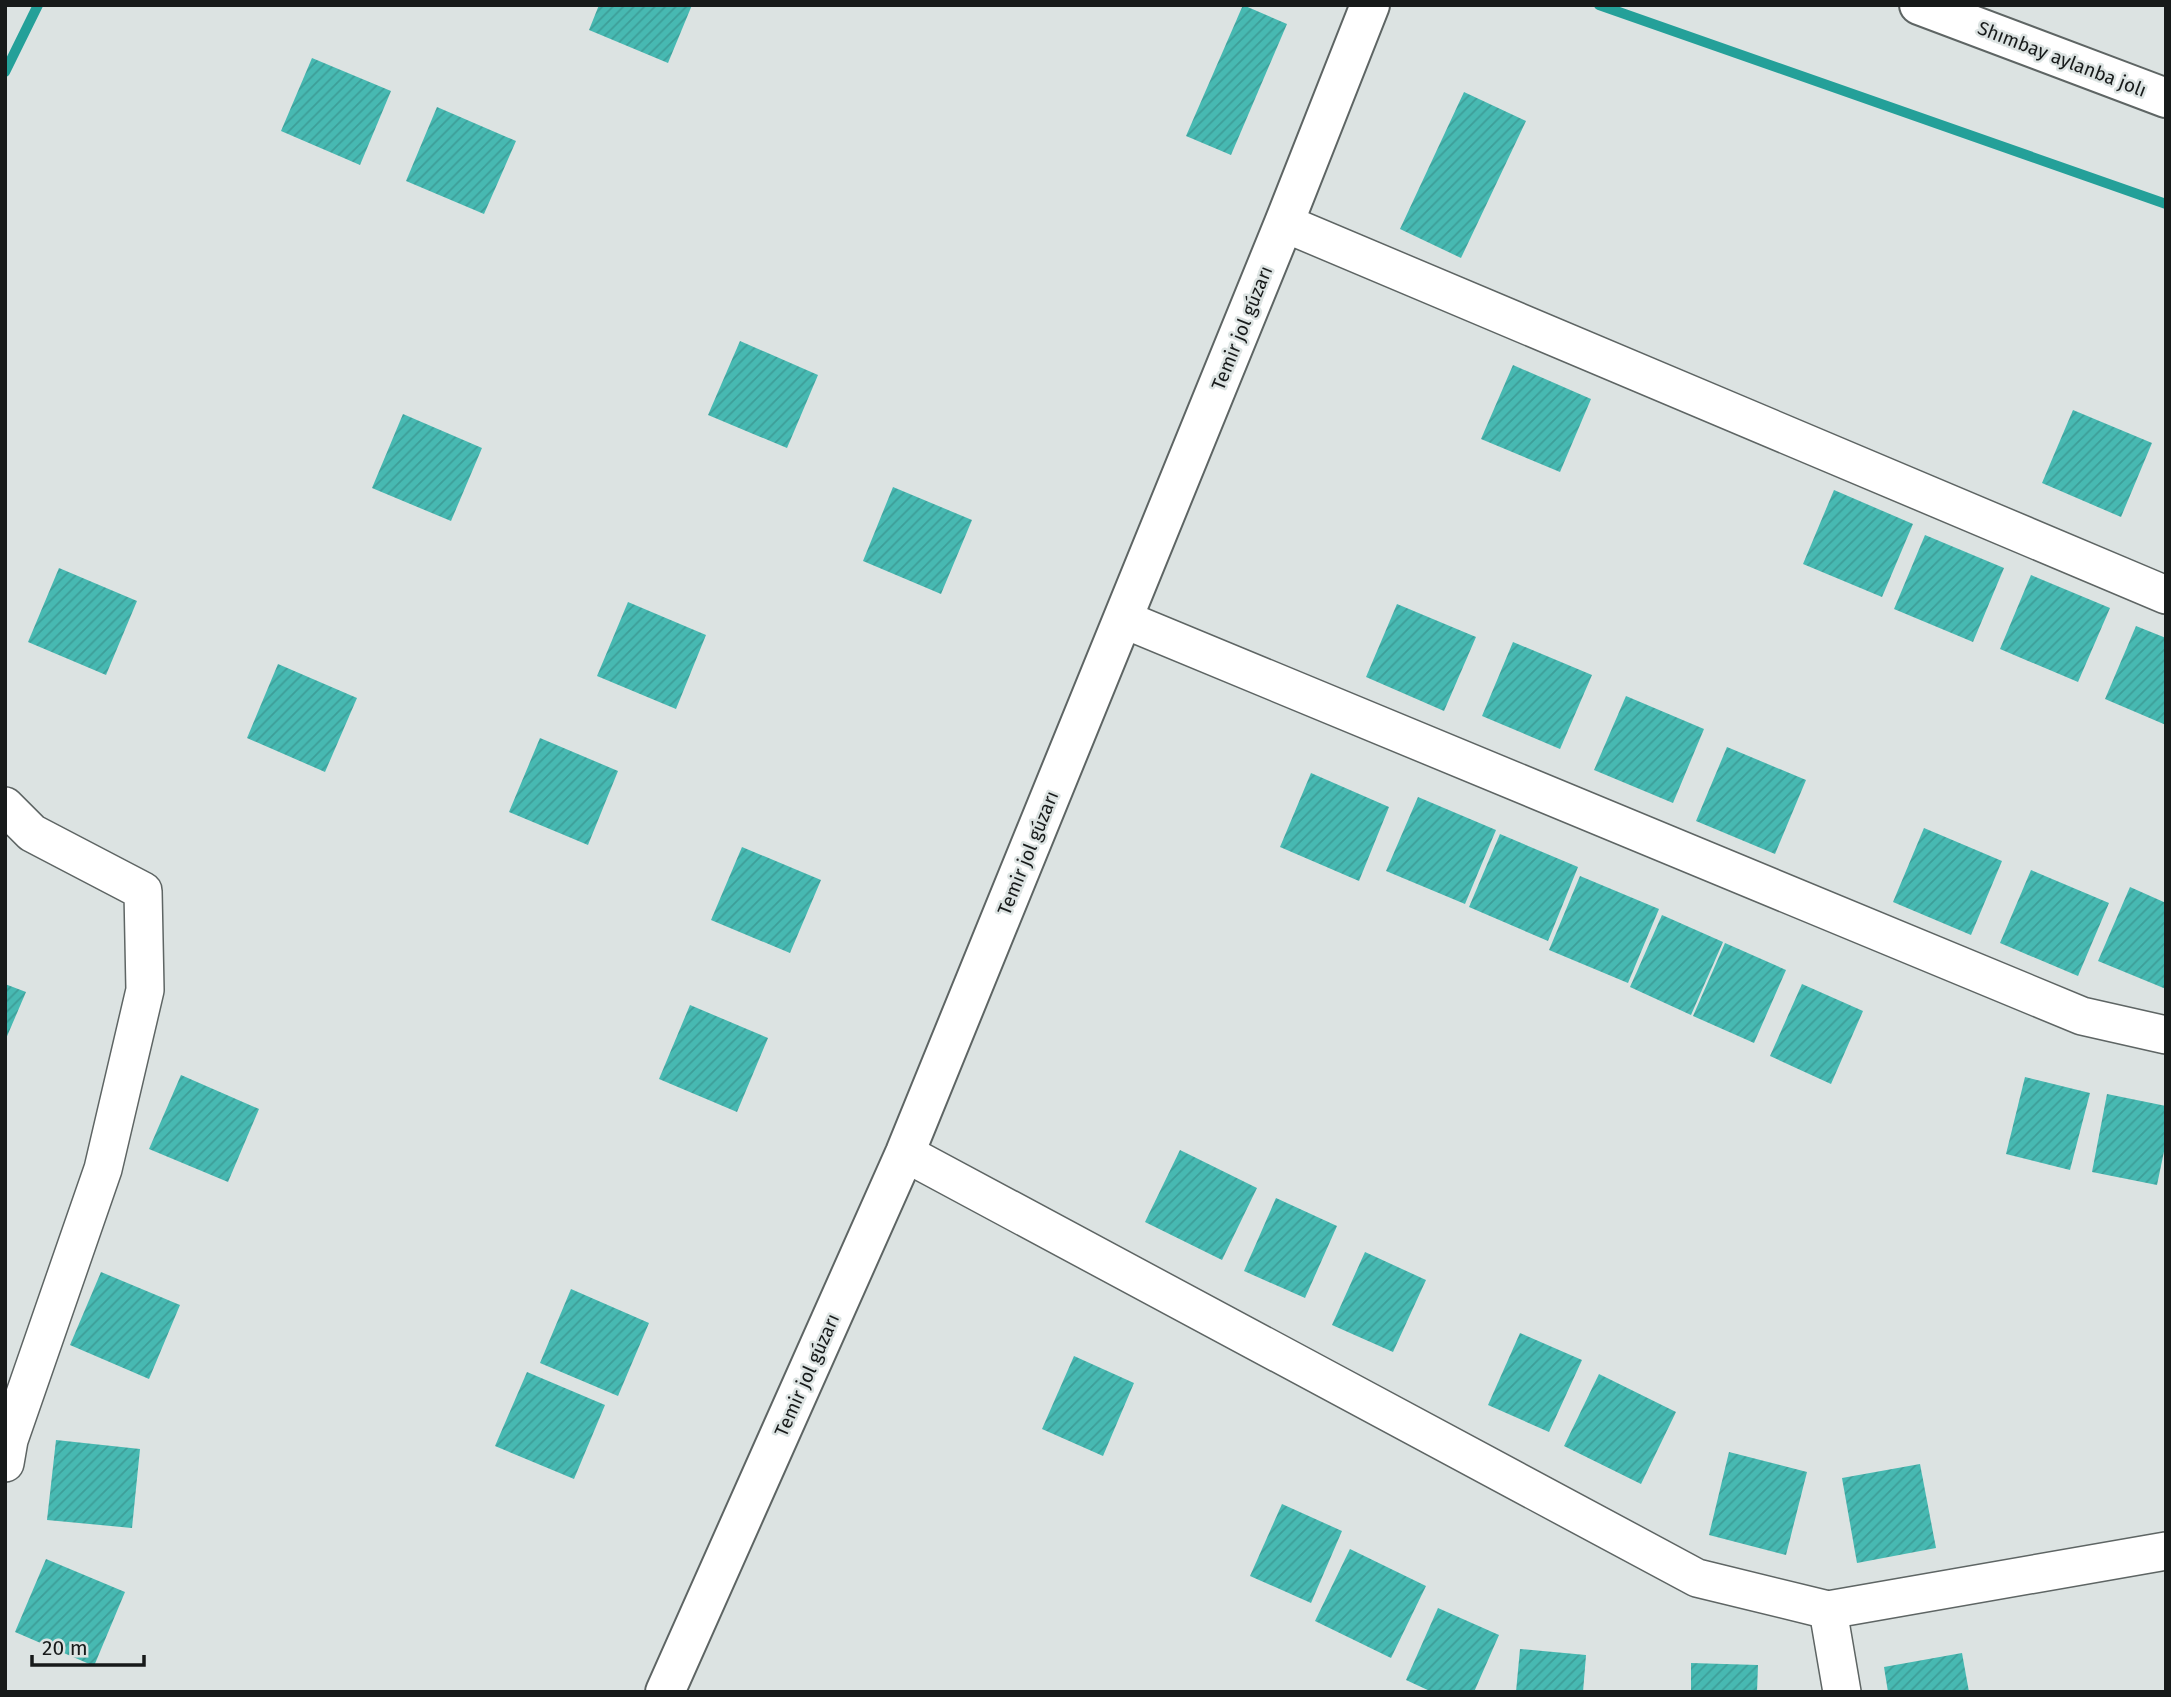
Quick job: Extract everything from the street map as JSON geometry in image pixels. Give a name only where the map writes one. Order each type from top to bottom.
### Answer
[{"type":"street","name":"Temir jol gúzarı","points":[[665,1692],[905,1153],[1124,620],[1370,5]]},
{"type":"street","name":"Shımbay aylanba jolı","points":[[1919,5],[2166,98]]},
{"type":"street","points":[[1284,223],[2166,595]]},
{"type":"street","points":[[1124,620],[2082,1016],[2166,1035]]},
{"type":"street","points":[[5,806],[33,833],[143,891],[145,989],[103,1169],[9,1440],[5,1463]]},
{"type":"street","points":[[905,1153],[1697,1578],[1828,1610],[2166,1551]]},
{"type":"street","points":[[1828,1610],[1842,1692]]},
{"type":"building","points":[[599,5],[692,5],[668,63],[589,30]]},
{"type":"building","points":[[1243,5],[1287,24],[1231,155],[1186,136]]},
{"type":"building","points":[[312,58],[391,91],[360,165],[281,131]]},
{"type":"building","points":[[1464,92],[1526,121],[1461,258],[1400,229]]},
{"type":"building","points":[[437,107],[516,141],[484,214],[406,181]]},
{"type":"building","points":[[740,341],[818,375],[787,448],[708,415]]},
{"type":"building","points":[[1513,365],[1591,399],[1560,472],[1481,439]]},
{"type":"building","points":[[2073,410],[2152,443],[2121,517],[2042,483]]},
{"type":"building","points":[[403,414],[482,448],[451,521],[372,488]]},
{"type":"building","points":[[893,487],[972,520],[941,594],[863,561]]},
{"type":"building","points":[[1834,490],[1913,524],[1882,597],[1803,564]]},
{"type":"building","points":[[1925,535],[2004,568],[1973,642],[1894,609]]},
{"type":"building","points":[[59,568],[137,601],[106,675],[28,642]]},
{"type":"building","points":[[2031,575],[2110,608],[2078,682],[2000,649]]},
{"type":"building","points":[[628,602],[706,635],[676,709],[597,676]]},
{"type":"building","points":[[1397,604],[1476,637],[1444,711],[1366,677]]},
{"type":"building","points":[[2136,626],[2166,638],[2166,725],[2105,699]]},
{"type":"building","points":[[1513,642],[1592,675],[1560,749],[1482,716]]},
{"type":"building","points":[[278,664],[357,698],[325,772],[247,738]]},
{"type":"building","points":[[1626,696],[1704,729],[1673,803],[1594,770]]},
{"type":"building","points":[[540,738],[618,771],[588,845],[509,812]]},
{"type":"building","points":[[1727,747],[1806,780],[1775,854],[1696,821]]},
{"type":"building","points":[[1311,773],[1389,807],[1359,881],[1280,847]]},
{"type":"building","points":[[1418,797],[1496,830],[1465,904],[1386,871]]},
{"type":"building","points":[[1924,828],[2002,861],[1971,935],[1893,902]]},
{"type":"building","points":[[1500,834],[1578,867],[1548,941],[1469,907]]},
{"type":"building","points":[[742,847],[821,880],[790,953],[711,920]]},
{"type":"building","points":[[2031,870],[2109,903],[2078,976],[2000,943]]},
{"type":"building","points":[[1580,876],[1659,909],[1628,983],[1549,950]]},
{"type":"building","points":[[2130,887],[2166,903],[2166,989],[2098,961]]},
{"type":"building","points":[[1662,915],[1723,942],[1691,1015],[1630,987]]},
{"type":"building","points":[[1725,943],[1786,970],[1754,1043],[1693,1016]]},
{"type":"building","points":[[5,984],[26,992],[5,1041]]},
{"type":"building","points":[[1802,984],[1863,1011],[1831,1084],[1770,1056]]},
{"type":"building","points":[[690,1005],[768,1038],[737,1112],[659,1079]]},
{"type":"building","points":[[181,1075],[259,1109],[228,1182],[149,1149]]},
{"type":"building","points":[[2025,1077],[2090,1093],[2070,1170],[2006,1154]]},
{"type":"building","points":[[2107,1094],[2166,1106],[2166,1142],[2157,1185],[2092,1172]]},
{"type":"building","points":[[1180,1150],[1257,1188],[1222,1260],[1145,1222]]},
{"type":"building","points":[[1276,1198],[1337,1226],[1305,1298],[1244,1271]]},
{"type":"building","points":[[1365,1252],[1426,1280],[1393,1352],[1332,1325]]},
{"type":"building","points":[[101,1272],[180,1305],[149,1379],[70,1345]]},
{"type":"building","points":[[571,1289],[649,1323],[618,1396],[540,1363]]},
{"type":"building","points":[[1520,1333],[1582,1360],[1549,1432],[1488,1405]]},
{"type":"building","points":[[1074,1356],[1134,1383],[1103,1456],[1042,1429]]},
{"type":"building","points":[[527,1372],[605,1405],[574,1479],[495,1446]]},
{"type":"building","points":[[1599,1374],[1676,1412],[1641,1484],[1564,1446]]},
{"type":"building","points":[[56,1440],[140,1449],[132,1528],[47,1520]]},
{"type":"building","points":[[1729,1452],[1807,1472],[1786,1555],[1709,1535]]},
{"type":"building","points":[[1920,1464],[1936,1548],[1857,1563],[1842,1478]]},
{"type":"building","points":[[1282,1504],[1342,1531],[1311,1603],[1250,1576]]},
{"type":"building","points":[[1350,1549],[1426,1586],[1391,1658],[1315,1621]]},
{"type":"building","points":[[46,1559],[125,1592],[94,1666],[15,1632]]},
{"type":"building","points":[[1438,1608],[1499,1635],[1474,1692],[1432,1692],[1406,1680]]},
{"type":"building","points":[[1520,1649],[1586,1655],[1583,1692],[1516,1692]]},
{"type":"building","points":[[1962,1653],[1969,1692],[1888,1692],[1884,1667]]},
{"type":"building","points":[[1691,1663],[1758,1665],[1757,1692],[1691,1692]]},
{"type":"waterway","points":[[5,72],[38,5]]},
{"type":"waterway","points":[[1599,5],[2166,204]]}]
